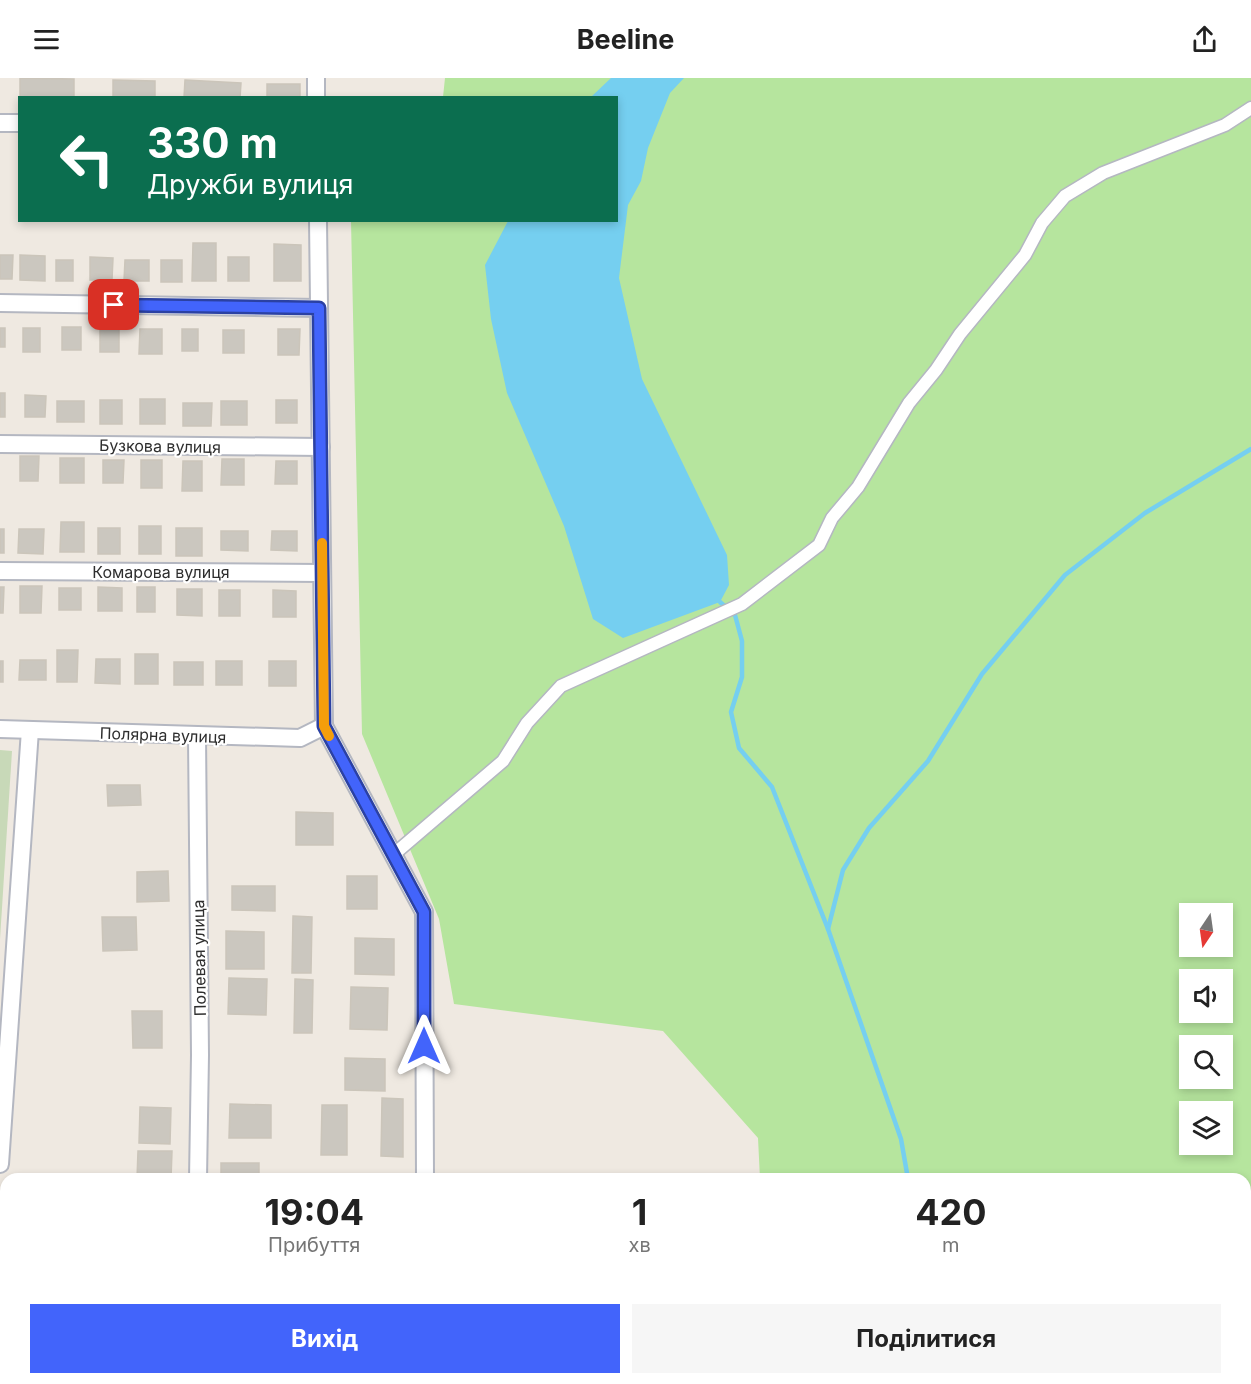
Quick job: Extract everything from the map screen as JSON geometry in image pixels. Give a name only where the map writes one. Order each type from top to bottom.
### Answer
[{"type":"street","points":[[316,78],[316,96]]},
{"type":"street","points":[[393,855],[503,761],[527,723],[561,686],[742,604],[819,545],[832,518],[858,487],[909,403],[936,370],[960,334],[1024,255],[1042,222],[1065,196],[1103,173],[1225,125],[1251,108]]},
{"type":"street","points":[[0,123],[18,123]]},
{"type":"street","points":[[318,222],[324,726],[424,912],[425,1173]]},
{"type":"street","points":[[0,303],[319,308]]},
{"type":"street","name":"Бузкова вулиця","points":[[0,444],[321,447]]},
{"type":"street","name":"Комарова вулиця","points":[[0,570],[322,573]]},
{"type":"street","name":"Полярна вулиця","points":[[0,729],[300,738],[324,726]]},
{"type":"street","points":[[0,1164],[30,730]]},
{"type":"street","name":"Полевая улица","points":[[197,736],[200,1055],[198,1173]]},
{"type":"green space","points":[[445,78],[1251,78],[1251,1173],[760,1173],[758,1138],[663,1031],[454,1004],[439,919],[362,734],[351,222],[618,222],[618,96],[443,96]]},
{"type":"green space","points":[[0,750],[12,751],[0,939]]},
{"type":"water","points":[[611,78],[684,78],[670,93],[648,148],[641,181],[628,205],[619,278],[642,379],[727,555],[729,585],[720,602],[623,638],[593,619],[564,526],[507,393],[491,319],[485,265],[507,222],[618,222],[618,96],[592,96]]},
{"type":"building","points":[[20,78],[74,79],[74,96],[20,96]]},
{"type":"building","points":[[113,80],[155,81],[155,96],[113,96]]},
{"type":"building","points":[[185,80],[241,83],[240,96],[184,96]]},
{"type":"building","points":[[267,84],[300,84],[300,96],[267,96]]},
{"type":"building","points":[[193,243],[216,243],[216,281],[192,281]]},
{"type":"building","points":[[274,244],[301,245],[301,281],[274,281]]},
{"type":"building","points":[[0,255],[13,255],[12,279],[0,279]]},
{"type":"building","points":[[20,255],[45,256],[45,281],[20,280]]},
{"type":"building","points":[[90,257],[113,258],[112,280],[90,280]]},
{"type":"building","points":[[228,257],[249,257],[249,281],[228,281]]},
{"type":"building","points":[[56,260],[73,260],[73,281],[56,281]]},
{"type":"building","points":[[125,260],[149,260],[149,281],[124,281]]},
{"type":"building","points":[[161,260],[182,260],[182,282],[161,282]]},
{"type":"building","points":[[62,327],[81,327],[81,350],[62,350]]},
{"type":"building","points":[[0,328],[5,328],[5,347],[0,347]]},
{"type":"building","points":[[23,328],[40,328],[40,352],[23,352]]},
{"type":"building","points":[[100,329],[119,329],[119,352],[100,352]]},
{"type":"building","points":[[140,329],[162,329],[162,354],[139,354]]},
{"type":"building","points":[[182,329],[198,329],[198,351],[182,351]]},
{"type":"building","points":[[278,329],[300,329],[299,355],[278,355]]},
{"type":"building","points":[[223,330],[244,330],[244,353],[223,353]]},
{"type":"building","points":[[0,393],[5,393],[5,417],[0,417]]},
{"type":"building","points":[[25,395],[46,396],[45,417],[25,417]]},
{"type":"building","points":[[140,399],[165,399],[165,424],[140,424]]},
{"type":"building","points":[[100,400],[122,400],[122,424],[100,424]]},
{"type":"building","points":[[276,400],[297,400],[297,423],[276,423]]},
{"type":"building","points":[[57,401],[84,401],[84,422],[57,422]]},
{"type":"building","points":[[221,401],[247,401],[247,425],[221,425]]},
{"type":"building","points":[[183,403],[212,403],[211,426],[183,426]]},
{"type":"building","points":[[20,456],[39,456],[38,481],[20,481]]},
{"type":"building","points":[[60,458],[84,458],[84,483],[60,483]]},
{"type":"building","points":[[222,459],[244,459],[244,485],[221,485]]},
{"type":"building","points":[[103,460],[124,460],[123,483],[103,483]]},
{"type":"building","points":[[141,460],[162,460],[162,488],[141,488]]},
{"type":"building","points":[[183,461],[202,461],[202,491],[182,491]]},
{"type":"building","points":[[276,461],[297,461],[297,484],[275,484]]},
{"type":"building","points":[[61,522],[84,522],[84,552],[60,552]]},
{"type":"building","points":[[139,526],[161,526],[161,554],[139,554]]},
{"type":"building","points":[[98,528],[120,528],[120,554],[98,554]]},
{"type":"building","points":[[176,528],[202,528],[202,556],[176,556]]},
{"type":"building","points":[[0,529],[4,529],[4,553],[0,553]]},
{"type":"building","points":[[19,529],[44,529],[43,554],[18,553]]},
{"type":"building","points":[[221,531],[248,531],[248,551],[221,550]]},
{"type":"building","points":[[272,531],[297,531],[297,551],[271,550]]},
{"type":"building","points":[[20,586],[42,586],[41,613],[20,613]]},
{"type":"building","points":[[0,587],[4,587],[3,613],[0,613]]},
{"type":"building","points":[[98,587],[122,588],[122,611],[98,611]]},
{"type":"building","points":[[137,587],[155,587],[155,612],[137,612]]},
{"type":"building","points":[[59,588],[81,588],[81,610],[59,610]]},
{"type":"building","points":[[177,589],[202,589],[202,616],[177,615]]},
{"type":"building","points":[[219,590],[240,590],[240,616],[219,616]]},
{"type":"building","points":[[273,590],[296,591],[296,617],[273,617]]},
{"type":"building","points":[[57,650],[78,650],[77,682],[57,682]]},
{"type":"building","points":[[135,654],[158,654],[158,684],[135,684]]},
{"type":"building","points":[[96,659],[120,659],[120,684],[95,683]]},
{"type":"building","points":[[20,660],[46,660],[46,680],[19,680]]},
{"type":"building","points":[[0,661],[3,661],[3,682],[0,682]]},
{"type":"building","points":[[216,661],[242,661],[242,685],[216,685]]},
{"type":"building","points":[[269,661],[296,661],[296,686],[269,686]]},
{"type":"building","points":[[174,662],[203,662],[203,685],[174,685]]},
{"type":"building","points":[[107,785],[140,785],[141,805],[108,806]]},
{"type":"building","points":[[296,812],[333,813],[333,845],[296,845]]},
{"type":"building","points":[[168,871],[169,901],[137,902],[137,872]]},
{"type":"building","points":[[347,876],[377,876],[377,909],[347,909]]},
{"type":"building","points":[[232,886],[275,886],[275,911],[232,910]]},
{"type":"building","points":[[293,916],[312,917],[311,973],[292,973]]},
{"type":"building","points":[[102,917],[136,917],[137,950],[103,951]]},
{"type":"building","points":[[226,931],[264,932],[264,969],[226,969]]},
{"type":"building","points":[[355,938],[394,939],[394,975],[355,974]]},
{"type":"building","points":[[229,978],[267,979],[266,1015],[228,1014]]},
{"type":"building","points":[[295,979],[313,980],[312,1033],[294,1033]]},
{"type":"building","points":[[351,987],[388,988],[387,1030],[350,1029]]},
{"type":"building","points":[[132,1011],[162,1011],[162,1048],[133,1048]]},
{"type":"building","points":[[345,1058],[385,1059],[385,1091],[345,1090]]},
{"type":"building","points":[[382,1098],[403,1099],[403,1157],[381,1156]]},
{"type":"building","points":[[230,1104],[271,1105],[271,1138],[229,1138]]},
{"type":"building","points":[[322,1105],[347,1105],[347,1155],[321,1155]]},
{"type":"building","points":[[140,1107],[171,1108],[170,1144],[139,1143]]},
{"type":"building","points":[[138,1151],[172,1151],[171,1173],[137,1173]]},
{"type":"building","points":[[221,1163],[259,1163],[259,1173],[221,1173]]},
{"type":"waterway","points":[[828,929],[843,870],[869,828],[928,761],[982,674],[1065,575],[1145,513],[1251,449]]},
{"type":"waterway","points":[[720,602],[735,615],[742,641],[742,677],[731,712],[739,748],[772,787],[828,929],[901,1139],[907,1173]]},
{"type":"slow traffic","points":[[322,543],[324,726],[329,736]]},
{"type":"route","points":[[114,305],[319,308],[324,726],[424,912],[424,1046]]}]
